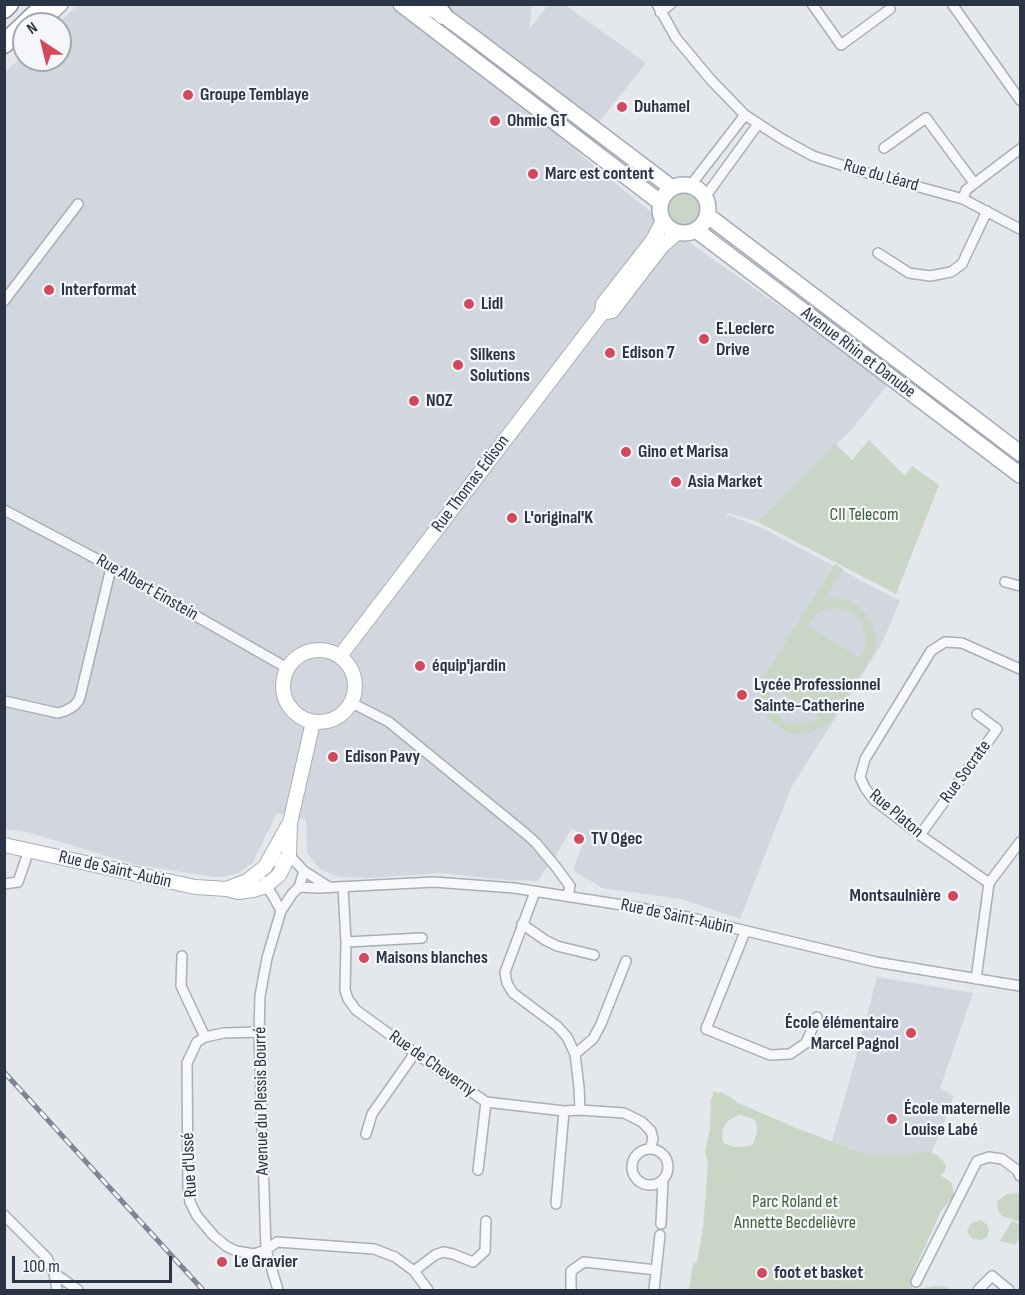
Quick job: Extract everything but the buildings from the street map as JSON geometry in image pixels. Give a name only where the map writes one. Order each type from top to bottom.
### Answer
[{"type":"highway","points":[[4,9],[9,4]]},
{"type":"main road","points":[[401,4],[436,16],[672,188]]},
{"type":"main road","points":[[423,4],[661,203]]},
{"type":"main road","points":[[690,186],[696,188],[705,197],[708,215],[696,230],[684,233],[672,230],[663,221],[660,209],[663,197],[672,188],[690,186]]},
{"type":"main road","name":"Avenue Rhin et Danube","points":[[708,215],[1020,453]]},
{"type":"main road","name":"Avenue Rhin et Danube","points":[[696,230],[1020,475]]},
{"type":"street","points":[[658,8],[671,4]]},
{"type":"street","points":[[812,4],[841,45],[891,9]]},
{"type":"street","points":[[952,4],[1020,100]]},
{"type":"street","name":"Rue du Léard","points":[[658,8],[676,38],[711,80],[745,115],[782,139],[813,156],[963,199],[1020,229]]},
{"type":"street","points":[[690,186],[745,115]]},
{"type":"street","points":[[884,148],[926,118],[974,183]]},
{"type":"street","points":[[705,197],[758,124]]},
{"type":"street","points":[[963,199],[966,190],[1020,149]]},
{"type":"street","points":[[4,302],[78,204]]},
{"type":"street","points":[[878,253],[909,273],[930,276],[951,272],[962,264],[987,212]]},
{"type":"street","name":"Rue Thomas Edison","points":[[340,656],[602,313],[603,304],[652,240],[663,221]]},
{"type":"street","name":"Rue Thomas Edison","points":[[602,313],[612,311],[662,246],[678,232]]},
{"type":"street","name":"Rue Albert Einstein","points":[[4,510],[93,557],[287,668]]},
{"type":"street","points":[[4,701],[58,713],[74,706],[79,700],[111,568]]},
{"type":"street","points":[[1005,582],[1020,586]]},
{"type":"street","name":"Rue Platon","points":[[989,883],[874,800],[860,777],[865,759],[931,651],[945,642],[962,643],[1020,669]]},
{"type":"street","points":[[313,649],[332,651],[340,656],[351,667],[356,680],[356,691],[346,711],[336,719],[326,722],[313,722],[293,712],[283,693],[283,680],[291,662],[301,654],[313,649]]},
{"type":"street","points":[[352,703],[389,722],[531,838],[570,886],[568,896]]},
{"type":"street","name":"Rue Socrate","points":[[920,835],[997,729],[977,714]]},
{"type":"street","points":[[266,886],[279,875],[290,855],[290,823],[313,722]]},
{"type":"street","points":[[281,911],[266,886],[265,867],[290,823]]},
{"type":"street","points":[[976,979],[989,883],[1020,842]]},
{"type":"street","name":"Rue de Saint-Aubin","points":[[4,845],[195,887],[238,892],[266,886]]},
{"type":"street","points":[[4,884],[18,882],[29,850]]},
{"type":"street","points":[[227,889],[247,881],[273,862],[290,855]]},
{"type":"street","name":"Rue de Saint-Aubin","points":[[290,855],[304,871],[329,886]]},
{"type":"street","name":"Avenue du Plessis Bourré","points":[[278,1290],[266,1250],[259,1032],[260,996],[267,958],[281,911],[298,887],[304,871]]},
{"type":"street","name":"Rue de Saint-Aubin","points":[[298,887],[434,882],[506,887],[659,911],[876,962],[1020,986]]},
{"type":"street","name":"Rue de Cheverny","points":[[343,887],[346,942],[345,990],[356,1010],[486,1102],[564,1111],[624,1113],[642,1122],[651,1131],[653,1139],[650,1149],[661,1153],[668,1162],[667,1174],[663,1180],[661,1224]]},
{"type":"street","points":[[535,892],[505,972],[507,983],[513,993],[557,1026],[567,1037],[575,1054],[580,1110]]},
{"type":"street","points":[[522,924],[557,946],[594,955]]},
{"type":"street","points":[[745,932],[706,1029],[770,1055],[790,1053],[806,1043],[817,1017]]},
{"type":"street","points":[[346,942],[422,938]]},
{"type":"street","points":[[182,956],[182,986],[205,1037],[224,1033],[259,1032]]},
{"type":"street","points":[[575,1054],[593,1039],[597,1032],[626,961]]},
{"type":"street","name":"Rue d'Ussé","points":[[205,1037],[197,1042],[187,1063],[188,1190],[196,1216],[204,1225],[226,1246],[236,1251],[254,1254],[266,1250],[277,1242],[374,1250],[395,1257],[414,1271]]},
{"type":"street","points":[[366,1134],[372,1114],[415,1053]]},
{"type":"street","points":[[478,1170],[486,1102]]},
{"type":"street","points":[[556,1204],[564,1111]]},
{"type":"street","points":[[650,1149],[644,1150],[634,1159],[633,1171],[640,1182],[646,1184],[652,1185],[663,1180]]},
{"type":"street","points":[[915,1282],[977,1161],[989,1157],[1002,1160],[1017,1170],[1020,1176]]},
{"type":"street","points":[[4,1215],[47,1258],[54,1274],[57,1290]]},
{"type":"street","points":[[428,1290],[414,1271],[435,1254],[443,1252],[473,1262],[485,1251],[486,1221]]},
{"type":"street","points":[[654,1290],[660,1235]]},
{"type":"street","points":[[571,1290],[571,1271],[584,1262],[656,1270]]},
{"type":"street","points":[[54,1274],[78,1290]]},
{"type":"street","points":[[978,1290],[992,1276],[1009,1290]]},
{"type":"shaded area","points":[[79,4],[389,5],[429,33],[448,11],[440,5],[532,5],[529,30],[548,5],[565,5],[646,63],[576,151],[657,217],[666,228],[889,383],[852,429],[758,522],[728,513],[723,523],[728,515],[760,527],[900,601],[881,645],[791,788],[740,919],[681,899],[602,888],[573,870],[586,835],[571,829],[537,881],[441,873],[368,878],[339,877],[320,869],[307,853],[306,820],[277,813],[252,863],[239,873],[224,877],[137,865],[27,832],[5,829],[5,72],[12,66],[12,72],[72,72],[70,12]]},
{"type":"shaded area","points":[[877,977],[973,993],[940,1088],[954,1096],[923,1175],[832,1141]]},
{"type":"green space","points":[[684,190],[698,195],[703,209],[698,223],[684,228],[670,223],[665,209],[670,195]]},
{"type":"green space","name":"CII Telecom","points":[[869,440],[905,476],[912,466],[939,485],[896,594],[758,522],[836,444],[852,460]]},
{"type":"green space","points":[[835,564],[843,569],[824,600],[833,598],[848,600],[858,606],[873,626],[876,638],[874,652],[831,721],[810,733],[794,734],[781,729],[767,716],[759,701],[764,676]],"holes":[[[836,608],[846,609],[855,614],[865,632],[866,642],[863,653],[821,716],[859,658],[810,626],[771,683],[816,614]],[[771,685],[820,717],[802,724],[791,724],[783,720],[774,709],[770,693]]]},
{"type":"green space","name":"Parc Roland et Annette Becdelièvre","points":[[713,1091],[721,1092],[736,1102],[796,1128],[869,1155],[905,1155],[927,1151],[937,1155],[946,1166],[945,1171],[940,1175],[952,1183],[954,1195],[941,1211],[911,1278],[912,1288],[936,1286],[947,1287],[951,1290],[689,1290],[693,1263],[697,1262],[703,1228],[708,1165],[705,1151]],"holes":[[[739,1115],[752,1118],[756,1122],[757,1132],[753,1144],[734,1147],[724,1143],[723,1128],[729,1120]]]},
{"type":"green space","points":[[1008,1194],[1020,1195],[1020,1222],[1002,1216],[998,1210],[997,1201]]},
{"type":"green space","points":[[981,1220],[989,1230],[987,1237],[981,1240],[972,1239],[967,1231],[971,1223]]},
{"type":"green space","points":[[1012,1221],[1020,1225],[1020,1236],[1015,1245],[1000,1241]]},
{"type":"railway","points":[[4,1072],[203,1290]]},
{"type":"place","name":"Groupe Temblaye","points":[[188,95]]},
{"type":"place","name":"Duhamel","points":[[622,107]]},
{"type":"place","name":"Ohmic GT","points":[[495,121]]},
{"type":"place","name":"Marc est content","points":[[533,174]]},
{"type":"place","name":"Interformat","points":[[49,290]]},
{"type":"place","name":"Lidl","points":[[469,304]]},
{"type":"place","name":"E.Leclerc Drive","points":[[704,339]]},
{"type":"place","name":"Edison 7","points":[[610,353]]},
{"type":"place","name":"Silkens Solutions","points":[[458,365]]},
{"type":"place","name":"NOZ","points":[[414,401]]},
{"type":"place","name":"Gino et Marisa","points":[[626,452]]},
{"type":"place","name":"Asia Market","points":[[676,482]]},
{"type":"place","name":"L'original'K","points":[[512,518]]},
{"type":"place","name":"équip'jardin","points":[[420,666]]},
{"type":"place","name":"Lycée Professionnel Sainte-Catherine","points":[[742,695]]},
{"type":"place","name":"Edison Pavy","points":[[333,757]]},
{"type":"place","name":"TV Ogec","points":[[579,839]]},
{"type":"place","name":"Montsaulnière","points":[[953,896]]},
{"type":"place","name":"Maisons blanches","points":[[364,958]]},
{"type":"place","name":"École élémentaire Marcel Pagnol","points":[[911,1033]]},
{"type":"place","name":"École maternelle Louise Labé","points":[[892,1119]]},
{"type":"place","name":"Le Gravier","points":[[222,1262]]},
{"type":"place","name":"foot et basket","points":[[762,1273]]}]
